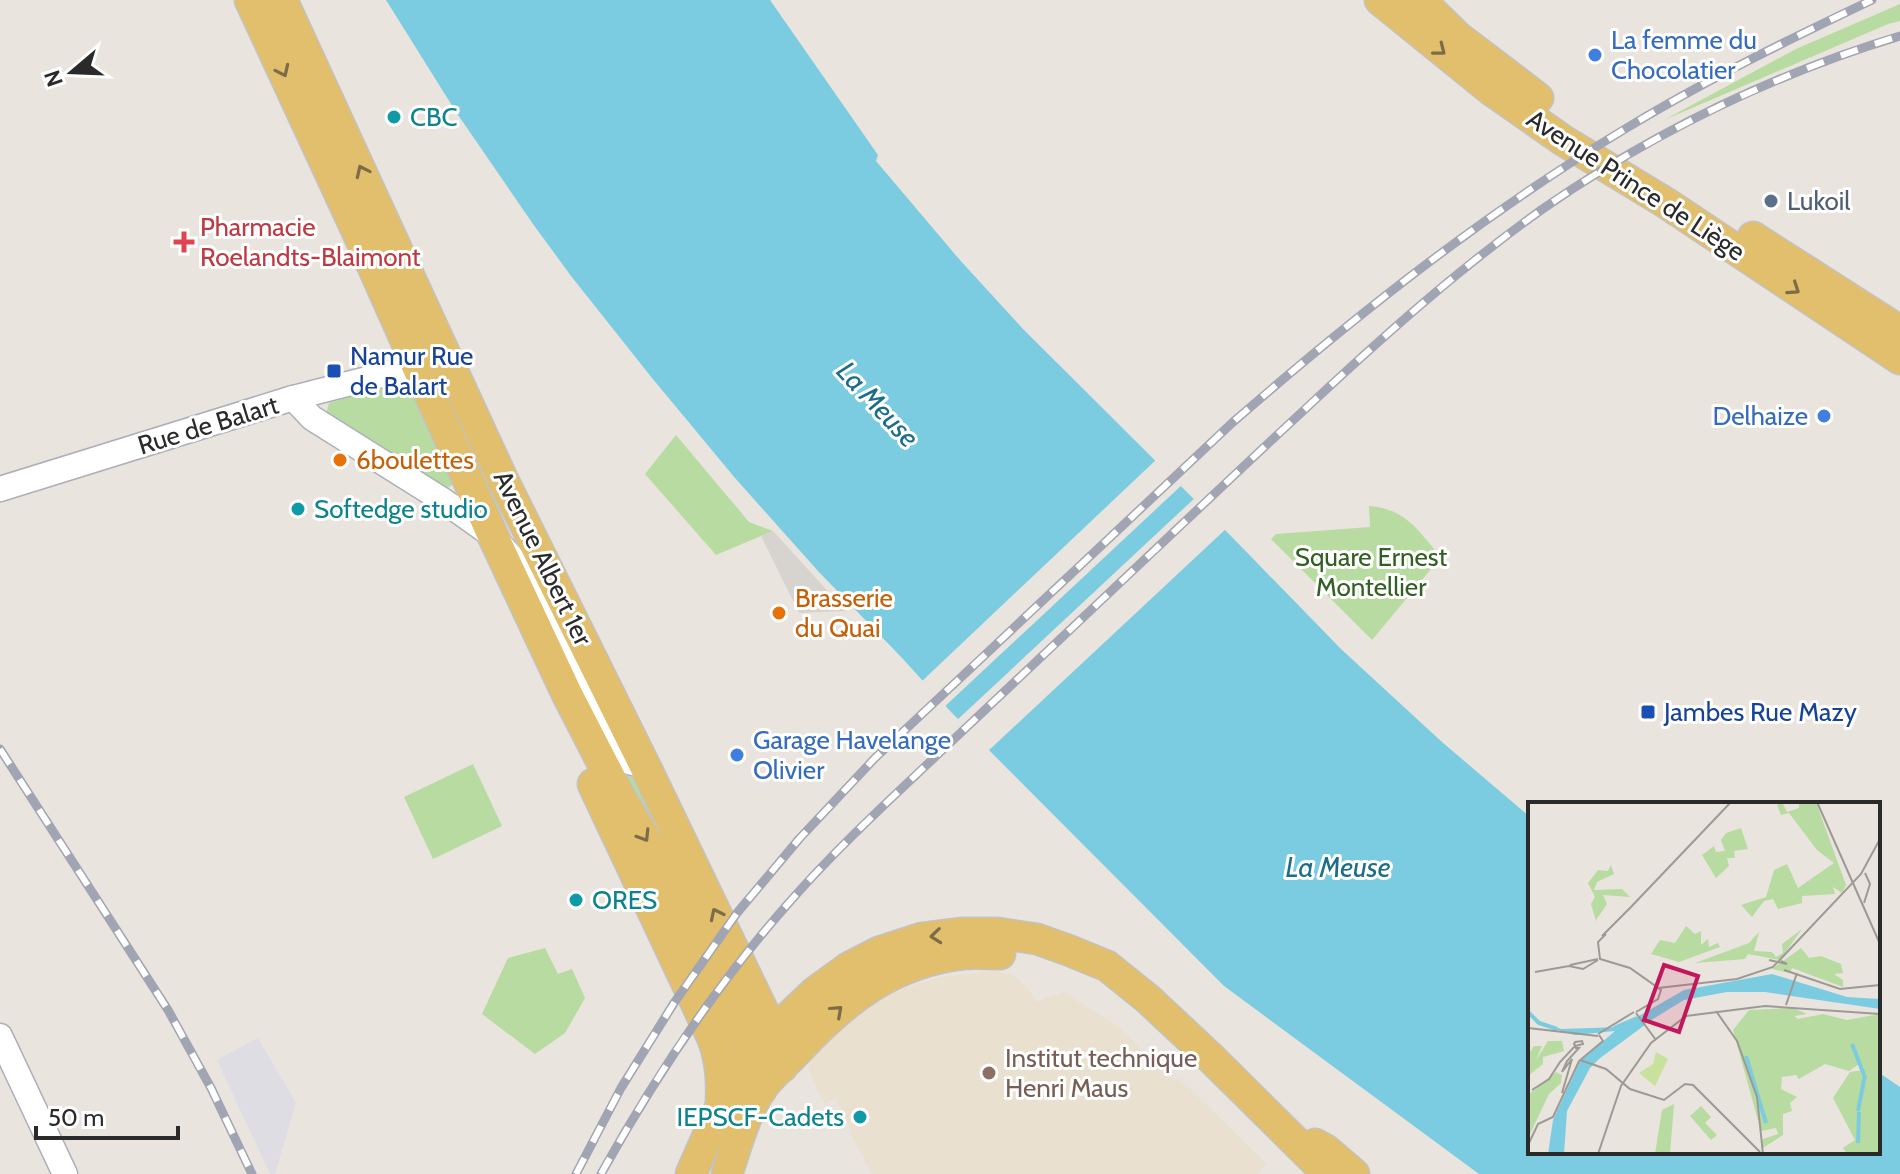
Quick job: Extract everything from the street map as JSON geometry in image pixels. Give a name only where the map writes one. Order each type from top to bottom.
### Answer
[{"type":"main road","name":"Avenue Albert 1er","points":[[250,0],[567,694],[620,797],[666,872],[741,1030],[761,1090]]},
{"type":"main road","name":"Avenue Albert 1er","points":[[282,0],[502,478],[773,1032],[782,1067]]},
{"type":"main road","name":"Avenue Prince de Liège","points":[[1380,0],[1491,90],[1564,141],[1666,203],[1900,359]]},
{"type":"main road","name":"Avenue Prince de Liège","points":[[1420,0],[1458,37],[1580,128],[1900,331]]},
{"type":"main road","name":"Avenue Albert 1er","points":[[390,305],[443,345]]},
{"type":"main road","points":[[417,366],[443,374],[463,391]]},
{"type":"main road","name":"Avenue Albert 1er","points":[[567,694],[593,783],[713,1039],[720,1059],[721,1106]]},
{"type":"main road","points":[[691,1174],[721,1106],[751,1058],[815,992],[848,968],[879,952],[922,938],[997,933],[1037,939],[1107,966],[1159,1009],[1328,1174]]},
{"type":"main road","points":[[727,1174],[739,1137],[761,1090],[850,999],[881,979],[930,960],[965,954],[1000,954],[1064,968],[1100,984],[1134,1010],[1301,1174]]},
{"type":"main road","points":[[750,984],[782,992],[815,992]]},
{"type":"main road","points":[[1281,1127],[1326,1150],[1354,1174]]},
{"type":"street","name":"Rue de Balart","points":[[0,489],[293,398],[417,366]]},
{"type":"street","name":"Avenue Albert 1er","points":[[293,398],[312,418],[444,501],[493,536],[528,576],[549,608],[627,761],[646,768]]},
{"type":"street","points":[[0,1036],[65,1174]]},
{"type":"shaded area","points":[[773,531],[846,611],[799,613],[761,536]]},
{"type":"shaded area","name":"Institut technique Henri Maus","points":[[993,971],[1013,975],[1026,986],[1037,1002],[1064,992],[1118,1027],[1175,1081],[1179,1078],[1267,1164],[1257,1174],[872,1174],[836,1098],[824,1103],[808,1069],[814,1055],[876,1001],[941,977]]},
{"type":"shaded area","points":[[258,1038],[296,1103],[275,1174],[270,1174],[217,1060]]},
{"type":"green space","points":[[1900,4],[1900,21],[1664,120],[1796,49]]},
{"type":"green space","points":[[402,382],[412,382],[455,480],[445,489],[326,414],[329,403]]},
{"type":"green space","points":[[676,435],[749,522],[773,531],[716,555],[645,474]]},
{"type":"green space","name":"Square Ernest Montellier","points":[[1369,506],[1393,512],[1411,523],[1441,557],[1372,640],[1271,539],[1276,534],[1370,527]]},
{"type":"green space","points":[[473,764],[502,826],[433,859],[404,797]]},
{"type":"green space","points":[[631,765],[668,844],[622,772]]},
{"type":"green space","points":[[545,948],[558,974],[572,969],[585,998],[565,1033],[535,1054],[482,1014],[508,958]]},
{"type":"water","name":"La Meuse","points":[[386,0],[770,0],[878,155],[876,161],[1024,330],[1341,649],[1528,815],[1528,1154],[1880,1154],[1880,1073],[1900,1087],[1900,1174],[1479,1174],[1224,986],[952,713],[818,571],[652,378],[571,276],[456,112]]},
{"type":"pier","points":[[1158,458],[1184,483],[942,709],[920,683]]},
{"type":"pier","points":[[1197,496],[1228,527],[986,753],[955,722]]},
{"type":"railway","points":[[576,1174],[621,1088],[674,1003],[737,913],[799,839],[875,758],[1232,423],[1422,267],[1573,162],[1655,111],[1872,0]]},
{"type":"railway","points":[[601,1174],[664,1069],[710,1002],[760,937],[822,867],[978,716],[1390,332],[1512,231],[1628,155],[1761,87],[1900,36]]},
{"type":"railway","points":[[0,749],[168,1010],[211,1088],[252,1174]]},
{"type":"place","name":"La femme du Chocolatier","points":[[1595,55]]},
{"type":"place","name":"CBC","points":[[394,117]]},
{"type":"place","name":"Lukoil","points":[[1771,201]]},
{"type":"place","name":"Pharmacie Roelandts-Blaimont","points":[[184,242]]},
{"type":"place","name":"Namur Rue de Balart","points":[[334,371]]},
{"type":"place","name":"Delhaize","points":[[1824,416]]},
{"type":"place","name":"6boulettes","points":[[340,460]]},
{"type":"place","name":"Softedge studio","points":[[298,509]]},
{"type":"place","name":"Brasserie du Quai","points":[[779,613]]},
{"type":"place","name":"Jambes Rue Mazy","points":[[1648,712]]},
{"type":"place","name":"Garage Havelange Olivier","points":[[737,755]]},
{"type":"place","name":"ORES","points":[[576,900]]},
{"type":"place","name":"Institut technique Henri Maus","points":[[989,1073]]},
{"type":"place","name":"IEPSCF-Cadets","points":[[860,1117]]}]
